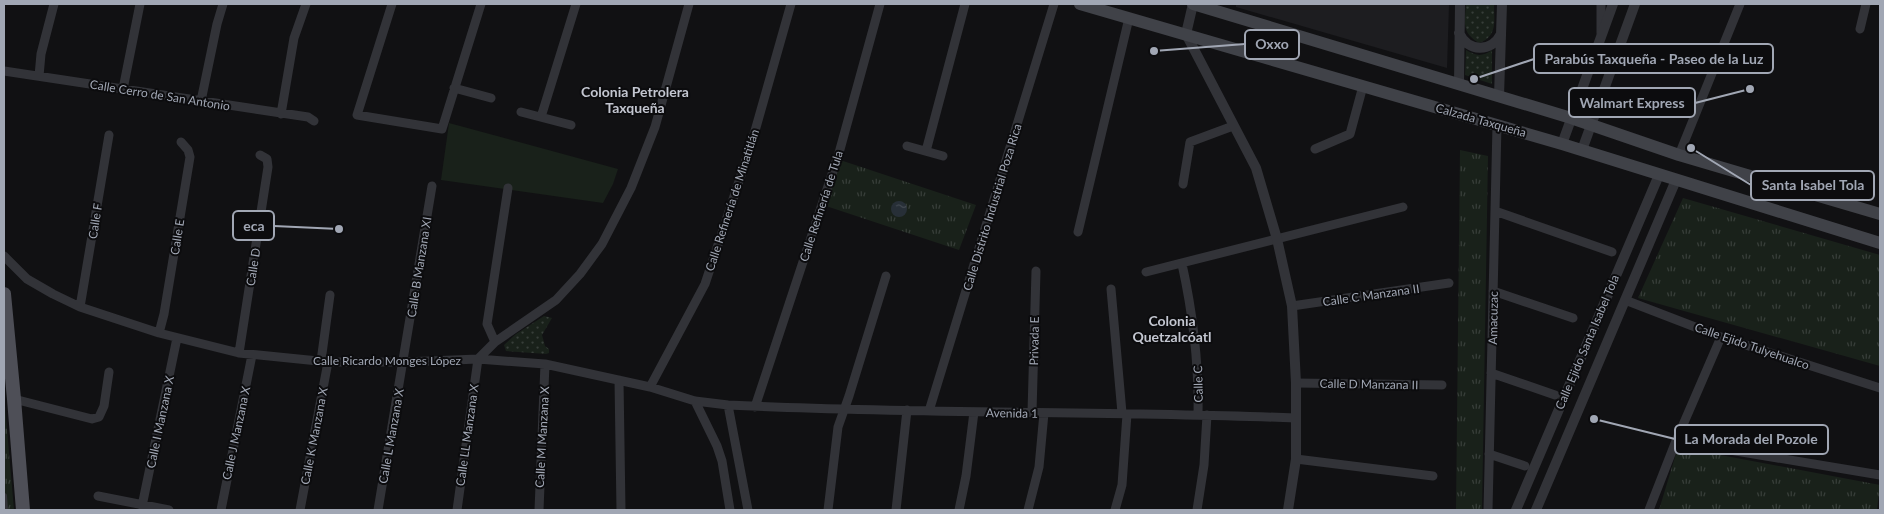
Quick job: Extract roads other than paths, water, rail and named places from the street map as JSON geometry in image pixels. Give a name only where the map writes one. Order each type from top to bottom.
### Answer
[{"type":"main road","name":"Calzada Taxqueña","points":[[1080,4],[1562,144],[1880,243]]},
{"type":"main road","points":[[1193,4],[1227,8],[1458,84],[1591,124],[1679,155],[1880,214]]},
{"type":"main road","points":[[4,294],[23,510]]},
{"type":"street","points":[[39,76],[41,54],[54,4]]},
{"type":"street","points":[[123,88],[140,4]]},
{"type":"street","points":[[201,101],[223,4]]},
{"type":"street","points":[[281,114],[294,38],[306,4]]},
{"type":"street","points":[[392,4],[358,115],[442,129],[481,4]]},
{"type":"street","points":[[541,117],[576,4]]},
{"type":"street","points":[[478,359],[495,342],[556,300],[580,274],[602,244],[631,188],[654,127],[689,4]]},
{"type":"street","name":"Calle Refinería de Minatitlán","points":[[650,386],[705,284],[751,145],[791,4]]},
{"type":"street","name":"Calle Refinería de Tula","points":[[756,407],[839,153],[880,4]]},
{"type":"street","points":[[926,151],[965,4]]},
{"type":"street","name":"Calle Distrito Industrial Poza Rica","points":[[929,410],[1054,4]]},
{"type":"street","points":[[1193,4],[1186,34],[1256,168],[1277,239],[1292,306],[1296,383],[1296,460],[1288,510]]},
{"type":"street","points":[[1458,84],[1460,4]]},
{"type":"street","points":[[1499,96],[1502,4]]},
{"type":"street","points":[[1601,4],[1601,35]]},
{"type":"street","points":[[1562,144],[1613,4]]},
{"type":"street","points":[[1582,150],[1635,4]]},
{"type":"street","points":[[1679,155],[1740,4]]},
{"type":"street","points":[[1860,28],[1866,4]]},
{"type":"street","points":[[1078,232],[1129,18]]},
{"type":"street","points":[[1459,33],[1470,46],[1480,48],[1491,46],[1501,34]]},
{"type":"street","points":[[1594,53],[1614,61]]},
{"type":"street","name":"Calle Cerro de San Antonio","points":[[4,71],[308,117],[314,121]]},
{"type":"street","points":[[1315,149],[1350,134],[1363,86]]},
{"type":"street","points":[[454,88],[491,98]]},
{"type":"street","points":[[521,112],[571,125]]},
{"type":"street","name":"Amacuzac","points":[[1488,510],[1497,125]]},
{"type":"street","points":[[1183,184],[1190,142],[1233,126]]},
{"type":"street","name":"Calle F","points":[[80,307],[109,135]]},
{"type":"street","name":"Calle E","points":[[159,333],[164,314],[190,157],[188,150],[181,142]]},
{"type":"street","points":[[907,146],[943,156]]},
{"type":"street","name":"Calle D","points":[[239,353],[268,167],[268,159],[260,154]]},
{"type":"street","name":"Calle Ejido Santa Isabel Tola","points":[[1516,510],[1659,175]]},
{"type":"street","name":"Calle Ejido Santa Isabel Tola","points":[[1536,510],[1676,180]]},
{"type":"street","name":"Calle B Manzana XI","points":[[404,362],[432,186]]},
{"type":"street","points":[[495,342],[487,324],[508,188]]},
{"type":"street","points":[[1146,272],[1403,207]]},
{"type":"street","points":[[1495,211],[1612,252]]},
{"type":"street","name":"Calle Ricardo Monges López","points":[[4,256],[27,279],[80,307],[159,333],[239,353],[325,362],[404,362],[478,359],[545,364],[650,386],[695,401],[728,405]]},
{"type":"street","name":"Calle C","points":[[1182,264],[1198,358],[1203,415],[1204,466],[1197,510]]},
{"type":"street","name":"Privada E","points":[[1032,412],[1036,270]]},
{"type":"street","points":[[828,510],[838,427],[886,276]]},
{"type":"street","name":"Calle C Manzana II","points":[[1292,306],[1449,283]]},
{"type":"street","points":[[1111,289],[1124,414],[1122,485],[1115,510]]},
{"type":"street","points":[[1493,291],[1573,318]]},
{"type":"street","points":[[325,362],[330,295]]},
{"type":"street","name":"Calle Ejido Tulyehualco","points":[[1625,300],[1721,337],[1880,388]]},
{"type":"street","points":[[1649,510],[1676,441],[1721,337]]},
{"type":"street","name":"Calle I Manzana X","points":[[142,506],[178,338]]},
{"type":"street","name":"Calle J Manzana X","points":[[220,510],[252,355]]},
{"type":"street","name":"Calle LL Manzana X","points":[[457,510],[478,359]]},
{"type":"street","name":"Calle K Manzana X","points":[[300,510],[325,362]]},
{"type":"street","name":"Calle L Manzana X","points":[[378,510],[404,362]]},
{"type":"street","name":"Calle M Manzana X","points":[[539,510],[545,364]]},
{"type":"street","points":[[14,399],[92,419],[99,418],[104,406],[109,372]]},
{"type":"street","points":[[1491,373],[1555,395]]},
{"type":"street","points":[[618,380],[621,510]]},
{"type":"street","name":"Calle D Manzana II","points":[[1296,383],[1442,385]]},
{"type":"street","points":[[695,401],[719,454],[730,510]]},
{"type":"street","points":[[728,405],[748,510]]},
{"type":"street","name":"Avenida 1","points":[[728,405],[1296,418]]},
{"type":"street","points":[[896,510],[907,410]]},
{"type":"street","points":[[959,510],[966,476],[974,412]]},
{"type":"street","points":[[1028,510],[1039,467],[1044,413]]},
{"type":"street","points":[[1676,441],[1880,476]]},
{"type":"street","points":[[1489,454],[1525,466]]},
{"type":"street","points":[[1296,460],[1433,476]]},
{"type":"street","points":[[4,496],[5,510]]},
{"type":"street","points":[[98,496],[169,510]]},
{"type":"water","points":[[896,201],[902,201],[907,206],[905,215],[896,217],[891,212],[891,206]]},
{"type":"place","name":"Oxxo","points":[[1154,51]]},
{"type":"place","name":"Parabús Taxqueña - Paseo de la Luz","points":[[1474,79]]},
{"type":"place","name":"Walmart Express","points":[[1750,89]]},
{"type":"place","name":"Santa Isabel Tola","points":[[1691,148]]},
{"type":"place","name":"eca","points":[[339,229]]},
{"type":"place","name":"La Morada del Pozole","points":[[1594,419]]},
{"type":"district","name":"Colonia Petrolera Taxqueña","points":[[635,99]]},
{"type":"district","name":"Colonia Quetzalcóatl","points":[[1172,328]]}]
